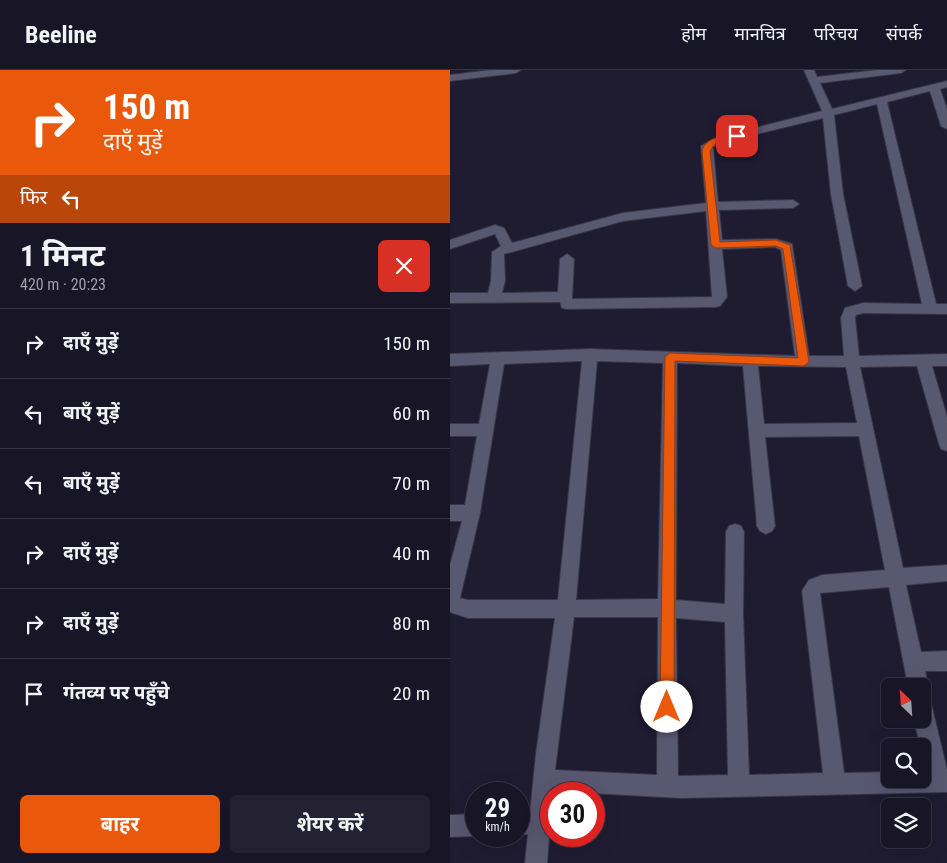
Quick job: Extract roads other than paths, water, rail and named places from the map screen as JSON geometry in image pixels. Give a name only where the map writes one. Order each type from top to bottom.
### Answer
[{"type":"street","points":[[450,78],[516,70]]},
{"type":"street","points":[[855,286],[837,194],[828,113],[812,75],[901,70]]},
{"type":"street","points":[[567,259],[565,297],[567,304],[715,302],[720,297],[707,146],[719,140],[881,99],[913,80],[934,86],[947,84]]},
{"type":"street","points":[[934,86],[947,126]]},
{"type":"street","points":[[881,99],[930,308]]},
{"type":"street","points":[[494,297],[498,281],[497,254],[509,248],[621,217],[712,205],[793,204]]},
{"type":"street","points":[[450,245],[498,229],[509,248]]},
{"type":"street","points":[[716,245],[776,243],[787,247],[804,362]]},
{"type":"street","points":[[450,298],[565,297]]},
{"type":"street","points":[[916,678],[852,362],[848,318],[850,312],[863,308],[947,309]]},
{"type":"street","points":[[530,820],[546,780],[546,754],[566,608],[590,354]]},
{"type":"street","points":[[450,360],[590,354],[804,362],[947,360]]},
{"type":"street","points":[[668,786],[666,688],[669,608],[670,357]]},
{"type":"street","points":[[498,358],[472,513],[452,590],[451,597],[454,605],[468,610],[669,608],[734,614]]},
{"type":"street","points":[[750,360],[766,526]]},
{"type":"street","points":[[923,360],[944,420],[947,444]]},
{"type":"street","points":[[757,431],[865,429]]},
{"type":"street","points":[[450,430],[487,430]]},
{"type":"street","points":[[450,514],[472,513]]},
{"type":"street","points":[[735,532],[734,614],[739,786]]},
{"type":"street","points":[[835,785],[811,591],[815,586],[822,584],[947,574]]},
{"type":"street","points":[[913,662],[947,660]]},
{"type":"street","points":[[546,780],[668,786],[835,785],[943,781],[928,728]]},
{"type":"street","points":[[450,826],[465,826]]},
{"type":"street","points":[[530,829],[536,863]]}]
